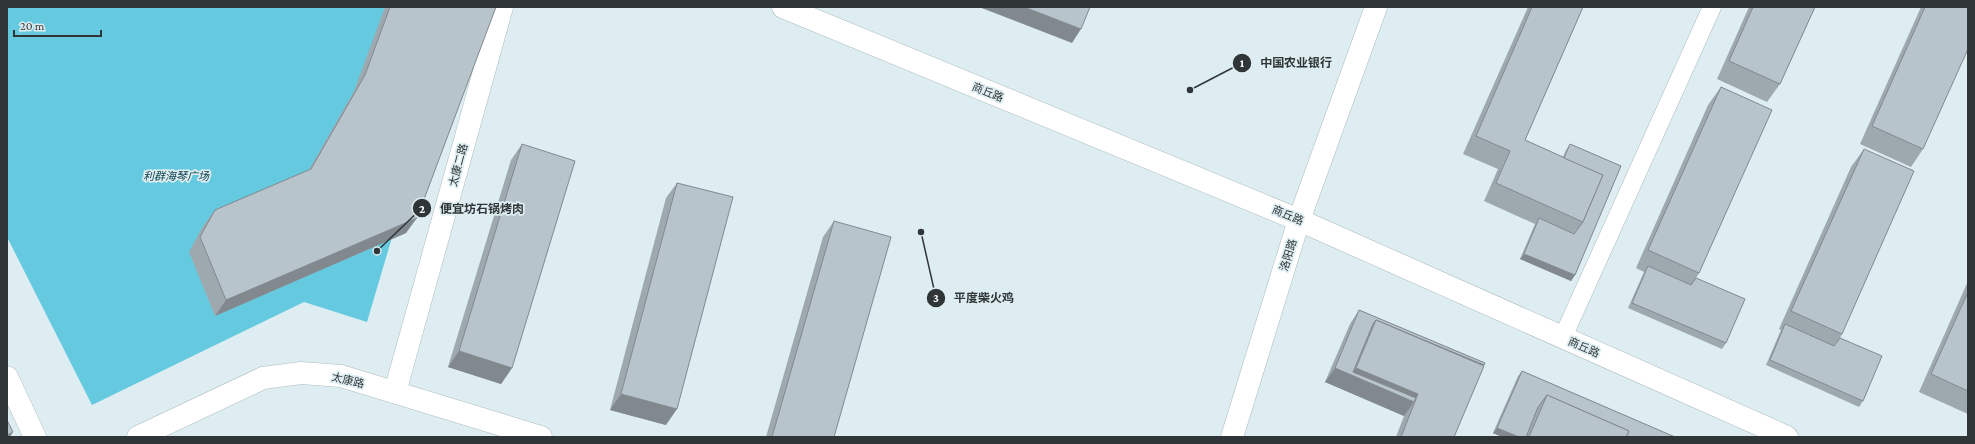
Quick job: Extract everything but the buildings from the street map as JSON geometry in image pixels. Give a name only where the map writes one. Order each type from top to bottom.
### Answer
[{"type":"street","name":"太康二路","points":[[395,392],[502,7]]},
{"type":"street","name":"商丘路","points":[[783,7],[1299,220],[1787,437]]},
{"type":"street","name":"洛阳路","points":[[1232,437],[1299,220],[1376,7]]},
{"type":"street","name":"太康路","points":[[138,437],[263,378],[301,373],[341,376],[540,437]]},
{"type":"street","points":[[7,377],[35,437]]},
{"type":"lane","points":[[1563,337],[1712,7]]},
{"type":"green space","name":"利群海琴广场","points":[[7,7],[460,7],[367,322],[304,302],[92,405],[7,237]]},
{"type":"place","name":"中国农业银行","points":[[1190,90]]},
{"type":"place","name":"平度柴火鸡","points":[[921,232]]},
{"type":"place","name":"便宜坊石锅烤肉","points":[[377,251]]}]
